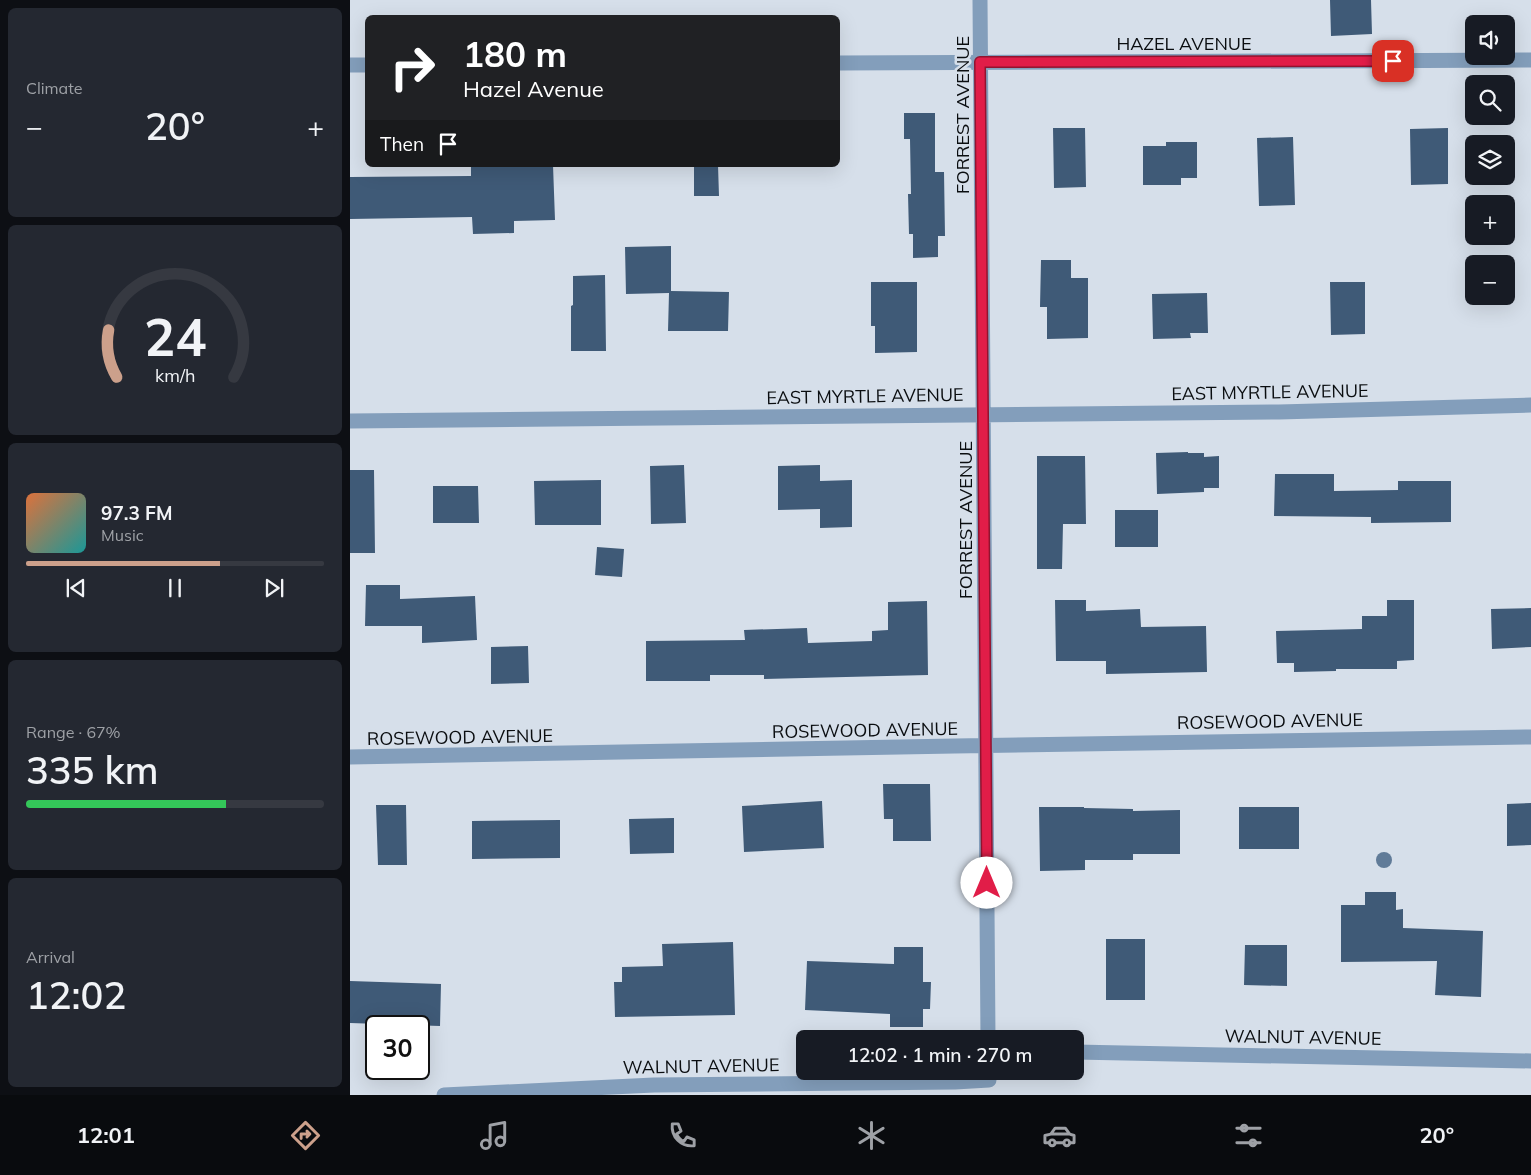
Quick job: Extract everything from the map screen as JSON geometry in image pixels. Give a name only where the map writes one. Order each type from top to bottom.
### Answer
[{"type":"street","name":"FORREST AVENUE","points":[[980,0],[988,1030]]},
{"type":"street","name":"HAZEL AVENUE","points":[[840,63],[1531,60]]},
{"type":"street","points":[[350,65],[365,64]]},
{"type":"street","name":"EAST MYRTLE AVENUE","points":[[350,421],[1279,412],[1531,406]]},
{"type":"street","name":"ROSEWOOD AVENUE","points":[[350,757],[986,746],[1255,739],[1531,737]]},
{"type":"street","name":"WALNUT AVENUE","points":[[1084,1052],[1531,1061]]},
{"type":"street","name":"WALNUT AVENUE","points":[[444,1095],[654,1084],[989,1082]]},
{"type":"building","points":[[1330,0],[1371,0],[1372,34],[1331,36]]},
{"type":"building","points":[[904,113],[935,113],[935,172],[944,172],[945,236],[938,236],[938,257],[913,258],[913,234],[909,234],[908,194],[911,194],[910,139],[904,139]]},
{"type":"building","points":[[1053,128],[1085,128],[1086,187],[1054,188]]},
{"type":"building","points":[[1448,128],[1448,184],[1411,185],[1410,129]]},
{"type":"building","points":[[1293,137],[1295,205],[1259,206],[1257,138]]},
{"type":"building","points":[[1166,142],[1197,142],[1197,178],[1181,178],[1181,185],[1143,185],[1143,146],[1166,146]]},
{"type":"building","points":[[471,167],[553,167],[555,220],[514,221],[514,233],[473,234],[472,217],[350,219],[350,177],[471,176]]},
{"type":"building","points":[[694,167],[718,167],[719,196],[694,196]]},
{"type":"building","points":[[671,246],[671,291],[729,292],[728,331],[668,331],[669,293],[626,294],[625,247]]},
{"type":"building","points":[[1041,260],[1071,260],[1071,278],[1088,278],[1088,338],[1047,339],[1047,307],[1040,307]]},
{"type":"building","points":[[605,275],[606,351],[571,351],[573,276]]},
{"type":"building","points":[[871,282],[917,282],[917,352],[875,353],[875,326],[871,326]]},
{"type":"building","points":[[1330,282],[1365,282],[1365,334],[1331,335]]},
{"type":"building","points":[[1207,293],[1208,333],[1190,333],[1191,338],[1153,339],[1152,294]]},
{"type":"building","points":[[1156,453],[1204,453],[1204,457],[1219,456],[1219,488],[1204,488],[1204,492],[1157,494]]},
{"type":"building","points":[[1037,456],[1085,456],[1086,524],[1063,524],[1062,569],[1037,569]]},
{"type":"building","points":[[684,465],[686,523],[651,524],[650,466]]},
{"type":"building","points":[[820,465],[820,481],[852,480],[852,527],[820,528],[820,509],[778,510],[778,466]]},
{"type":"building","points":[[350,470],[374,470],[375,553],[350,553]]},
{"type":"building","points":[[1275,474],[1334,474],[1334,491],[1398,490],[1398,481],[1451,481],[1451,522],[1371,523],[1371,517],[1274,516]]},
{"type":"building","points":[[601,480],[601,525],[535,525],[534,481]]},
{"type":"building","points":[[433,486],[478,486],[479,523],[433,523]]},
{"type":"building","points":[[1115,510],[1158,510],[1158,547],[1115,547]]},
{"type":"building","points":[[597,547],[624,549],[622,577],[595,575]]},
{"type":"building","points":[[366,585],[400,585],[400,599],[475,596],[477,640],[422,643],[422,626],[365,626]]},
{"type":"building","points":[[1055,600],[1086,600],[1086,611],[1140,609],[1141,627],[1206,626],[1207,672],[1106,674],[1106,661],[1056,661]]},
{"type":"building","points":[[1387,600],[1414,600],[1414,660],[1397,661],[1397,669],[1336,669],[1336,671],[1294,672],[1294,663],[1277,663],[1276,631],[1362,629],[1362,616],[1387,616]]},
{"type":"building","points":[[927,601],[928,675],[764,679],[764,675],[710,675],[710,681],[646,681],[646,641],[745,640],[744,630],[807,628],[808,643],[872,641],[872,631],[888,630],[888,602]]},
{"type":"building","points":[[1531,608],[1531,647],[1492,649],[1491,609]]},
{"type":"building","points":[[528,646],[529,683],[491,684],[491,647]]},
{"type":"building","points":[[883,784],[930,784],[931,841],[893,841],[893,819],[884,819]]},
{"type":"building","points":[[822,801],[824,848],[744,852],[742,806]]},
{"type":"building","points":[[1531,803],[1531,845],[1507,846],[1507,804]]},
{"type":"building","points":[[376,805],[406,805],[407,865],[378,865]]},
{"type":"building","points":[[1039,807],[1133,809],[1133,811],[1180,810],[1180,854],[1133,854],[1133,860],[1085,860],[1085,870],[1040,871]]},
{"type":"building","points":[[1239,807],[1299,807],[1299,849],[1239,849]]},
{"type":"building","points":[[674,818],[674,853],[630,854],[629,819]]},
{"type":"building","points":[[560,820],[560,858],[472,859],[472,821]]},
{"type":"building","points":[[1365,892],[1396,892],[1396,910],[1403,909],[1403,928],[1483,931],[1481,997],[1435,995],[1437,961],[1341,962],[1341,905],[1365,905]]},
{"type":"building","points":[[1106,939],[1145,939],[1145,1000],[1106,1000]]},
{"type":"building","points":[[733,942],[735,1015],[615,1017],[614,982],[622,982],[622,967],[663,966],[662,944]]},
{"type":"building","points":[[1245,945],[1287,945],[1287,986],[1244,985]]},
{"type":"building","points":[[894,947],[923,947],[923,982],[931,982],[930,1009],[923,1009],[923,1027],[890,1027],[890,1014],[805,1010],[807,961],[894,964]]},
{"type":"building","points":[[350,981],[441,984],[440,1026],[430,1026],[430,1015],[365,1015],[365,1024],[350,1023]]},
{"type":"route","points":[[987,883],[980,62],[1393,61]]}]
